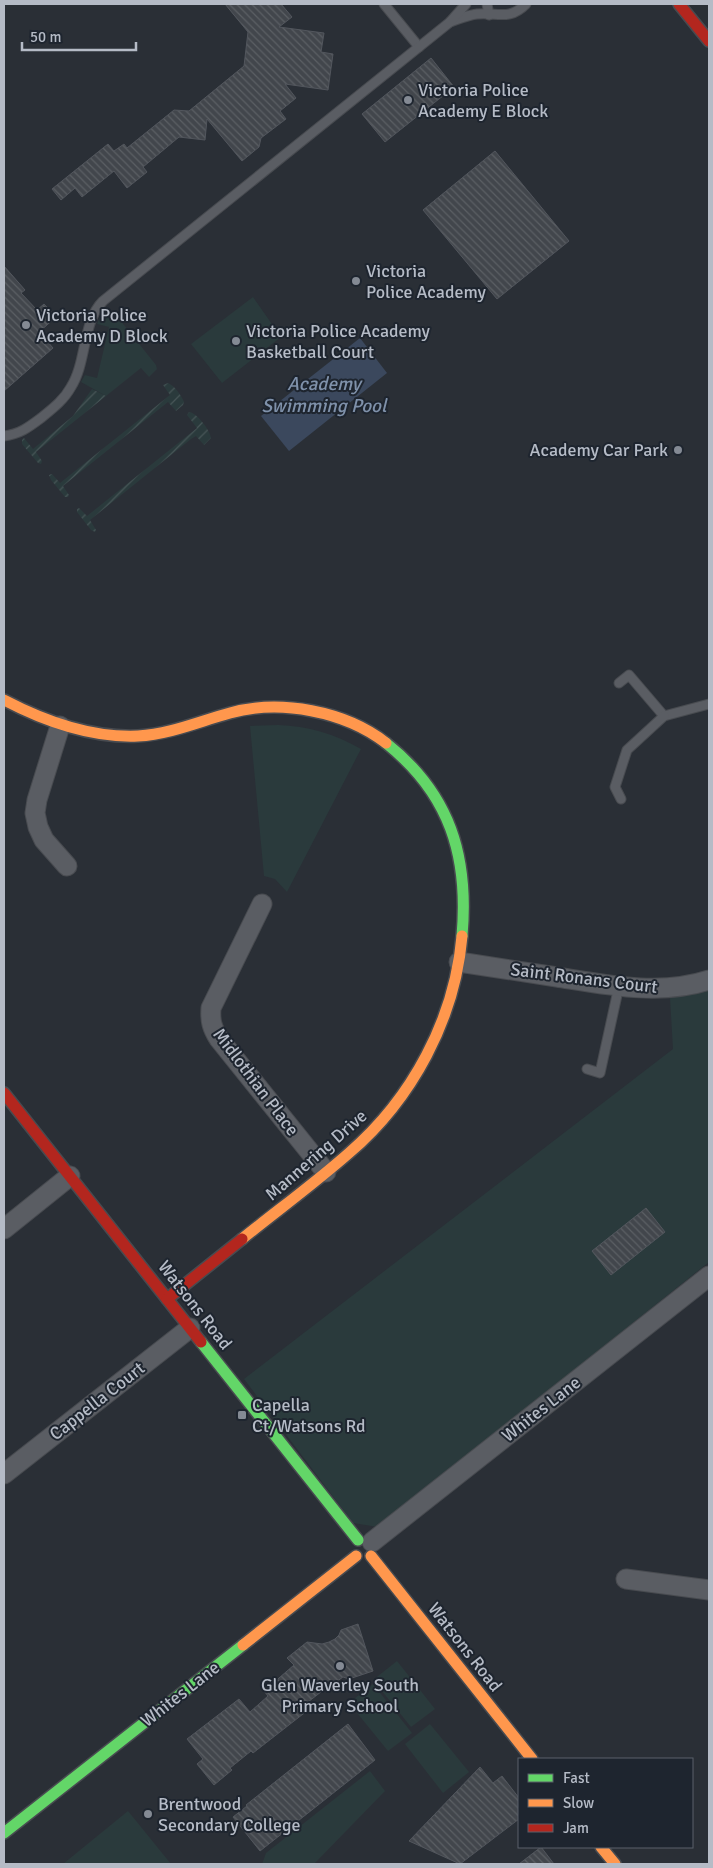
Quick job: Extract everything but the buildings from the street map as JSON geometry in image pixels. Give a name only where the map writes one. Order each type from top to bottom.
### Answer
[{"type":"street","points":[[679,4],[709,41]]},
{"type":"street","name":"Mannering Drive","points":[[4,700],[60,726],[114,735],[153,734],[183,728],[229,712],[254,707],[277,706],[331,715],[355,724],[377,736],[412,765],[426,781],[440,802],[451,826],[461,864],[464,902],[463,931],[459,962],[451,997],[440,1030],[423,1064],[405,1093],[370,1134],[326,1172],[167,1298]]},
{"type":"street","points":[[60,726],[37,800],[35,813],[38,827],[44,840],[67,866]]},
{"type":"street","name":"Midlothian Place","points":[[262,904],[211,1008],[210,1018],[212,1027],[219,1039],[326,1172]]},
{"type":"street","name":"Saint Ronans Court","points":[[459,962],[652,989],[697,984],[709,980]]},
{"type":"street","name":"Watsons Road","points":[[4,1093],[190,1328],[367,1546],[531,1758]]},
{"type":"street","points":[[4,1229],[70,1176]]},
{"type":"street","name":"Whites Lane","points":[[367,1546],[709,1276]]},
{"type":"street","name":"Cappella Court","points":[[4,1474],[190,1328]]},
{"type":"street","points":[[367,1546],[364,1559],[356,1556],[353,1549],[367,1546]]},
{"type":"street","name":"Whites Lane","points":[[4,1833],[356,1556]]},
{"type":"street","points":[[626,1579],[709,1590]]},
{"type":"street","points":[[603,1848],[615,1864]]},
{"type":"lane","points":[[384,4],[419,47]]},
{"type":"lane","points":[[4,436],[27,429],[67,394],[80,368],[92,317],[98,306],[450,22],[466,4]]},
{"type":"lane","points":[[487,4],[489,14]]},
{"type":"lane","points":[[450,22],[477,14],[504,16],[518,11],[526,4]]},
{"type":"lane","points":[[619,683],[629,675],[664,716]]},
{"type":"lane","points":[[621,799],[615,787],[627,750],[664,716],[709,704]]},
{"type":"lane","points":[[587,1069],[600,1073],[620,986]]},
{"type":"shaded area","name":"Victoria Police Academy Basketball Court","points":[[253,297],[281,337],[222,383],[191,344]]},
{"type":"shaded area","points":[[108,312],[113,312],[116,315],[156,365],[157,369],[149,377],[141,368],[106,396],[81,382],[85,375],[97,378],[109,327],[97,324],[100,317]]},
{"type":"shaded area","points":[[168,383],[179,394],[184,402],[183,405],[176,411],[168,402],[63,486],[69,495],[65,497],[49,475],[52,474],[60,483],[170,395],[163,385]]},
{"type":"shaded area","points":[[92,389],[106,396],[36,452],[42,461],[41,464],[38,463],[22,444],[22,440],[24,438],[33,449],[73,416]]},
{"type":"shaded area","points":[[189,412],[196,415],[203,422],[211,438],[204,445],[196,436],[191,439],[90,520],[96,530],[95,532],[91,530],[77,512],[77,509],[79,508],[87,516],[197,428],[187,415]]},
{"type":"shaded area","points":[[278,725],[300,727],[321,732],[361,749],[287,892],[275,879],[264,876],[250,726]]},
{"type":"shaded area","points":[[709,984],[709,1262],[378,1527],[353,1523],[244,1379],[673,1049],[670,998]]},
{"type":"shaded area","points":[[397,1661],[435,1709],[411,1727],[373,1680]]},
{"type":"shaded area","points":[[373,1684],[412,1733],[388,1751],[349,1703]]},
{"type":"shaded area","points":[[430,1724],[469,1772],[443,1793],[405,1744]]},
{"type":"shaded area","points":[[370,1771],[385,1791],[314,1864],[262,1864],[266,1853]]},
{"type":"shaded area","points":[[128,1811],[171,1864],[63,1864]]},
{"type":"water","name":"Academy Swimming Pool","points":[[360,338],[387,373],[289,451],[261,416]]},
{"type":"traffic: fast","points":[[386,743],[426,783],[440,805],[451,829],[458,853],[462,879],[462,936]]},
{"type":"traffic: fast","points":[[201,1342],[358,1540]]},
{"type":"traffic: fast","points":[[4,1833],[243,1645]]},
{"type":"traffic: slow","points":[[4,700],[52,722],[86,731],[120,736],[162,733],[249,709],[291,708],[332,716],[370,732],[386,743]]},
{"type":"traffic: slow","points":[[242,1239],[310,1186],[372,1132],[411,1082],[440,1027],[458,967],[462,936]]},
{"type":"traffic: slow","points":[[243,1645],[356,1556]]},
{"type":"traffic: slow","points":[[371,1556],[531,1758]]},
{"type":"traffic: slow","points":[[602,1848],[615,1864]]},
{"type":"traffic: jam","points":[[679,4],[709,41]]},
{"type":"traffic: jam","points":[[4,1093],[201,1342]]},
{"type":"traffic: jam","points":[[167,1299],[242,1239]]},
{"type":"place","name":"Victoria Police Academy E Block","points":[[408,100]]},
{"type":"place","name":"Victoria Police Academy","points":[[356,281]]},
{"type":"place","name":"Victoria Police Academy D Block","points":[[26,325]]},
{"type":"place","name":"Victoria Police Academy Basketball Court","points":[[236,341]]},
{"type":"place","name":"Academy Car Park","points":[[678,450]]},
{"type":"place","name":"Capella Ct/Watsons Rd","points":[[242,1415]]},
{"type":"place","name":"Glen Waverley South Primary School","points":[[340,1666]]},
{"type":"place","name":"Brentwood Secondary College","points":[[148,1814]]}]
